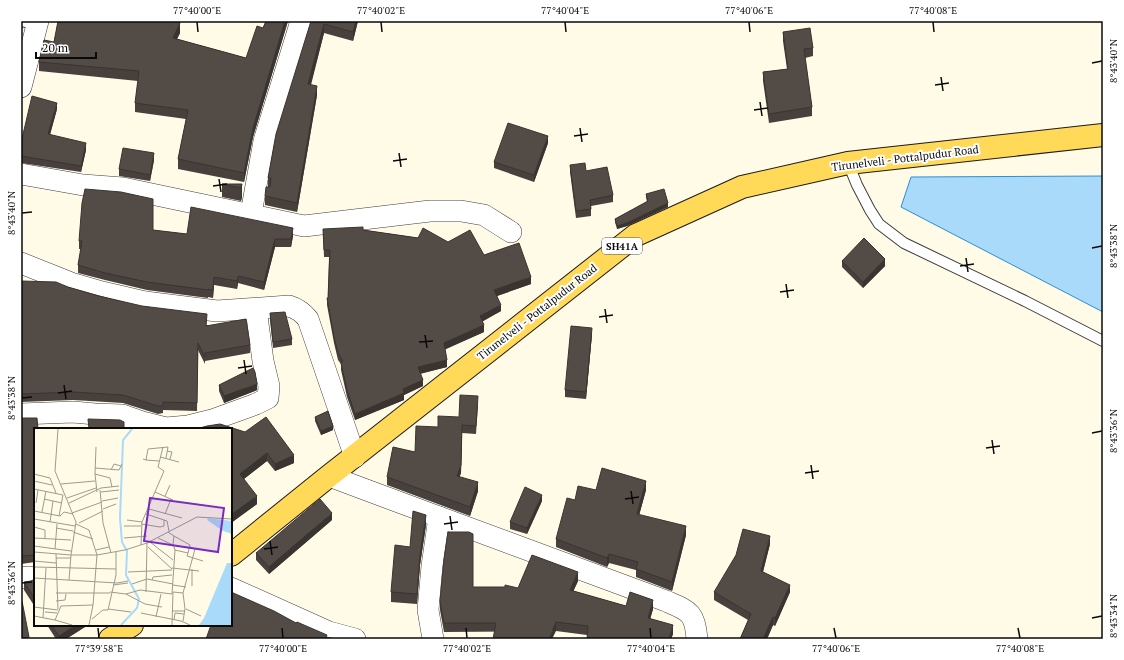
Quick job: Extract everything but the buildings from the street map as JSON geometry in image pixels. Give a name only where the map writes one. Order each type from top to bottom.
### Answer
[{"type":"main road","name":"Tirunelveli - Pottalpudur Road","points":[[232,555],[329,476],[636,235],[742,187],[848,163],[1103,135]]},
{"type":"main road","points":[[110,639],[130,626]]},
{"type":"street","points":[[251,214],[264,140],[301,21]]},
{"type":"street","points":[[21,87],[32,22]]},
{"type":"street","points":[[21,174],[83,185],[123,188],[304,226],[430,211],[461,211],[484,215],[511,232]]},
{"type":"street","points":[[21,263],[71,283],[145,302],[217,311],[289,306],[297,308],[308,319],[355,457]]},
{"type":"street","points":[[21,414],[73,412],[122,415],[166,428],[188,426],[212,420],[256,404],[268,398],[269,386],[263,361],[256,309]]},
{"type":"street","points":[[329,476],[666,601],[686,610],[693,617],[698,639]]},
{"type":"street","points":[[433,639],[428,610],[439,517]]},
{"type":"street","points":[[232,588],[329,632],[355,639]]},
{"type":"lane","points":[[848,163],[857,185],[879,224],[904,243],[1025,301],[1103,342]]},
{"type":"water","points":[[1103,176],[1103,312],[901,207],[911,177]]}]
